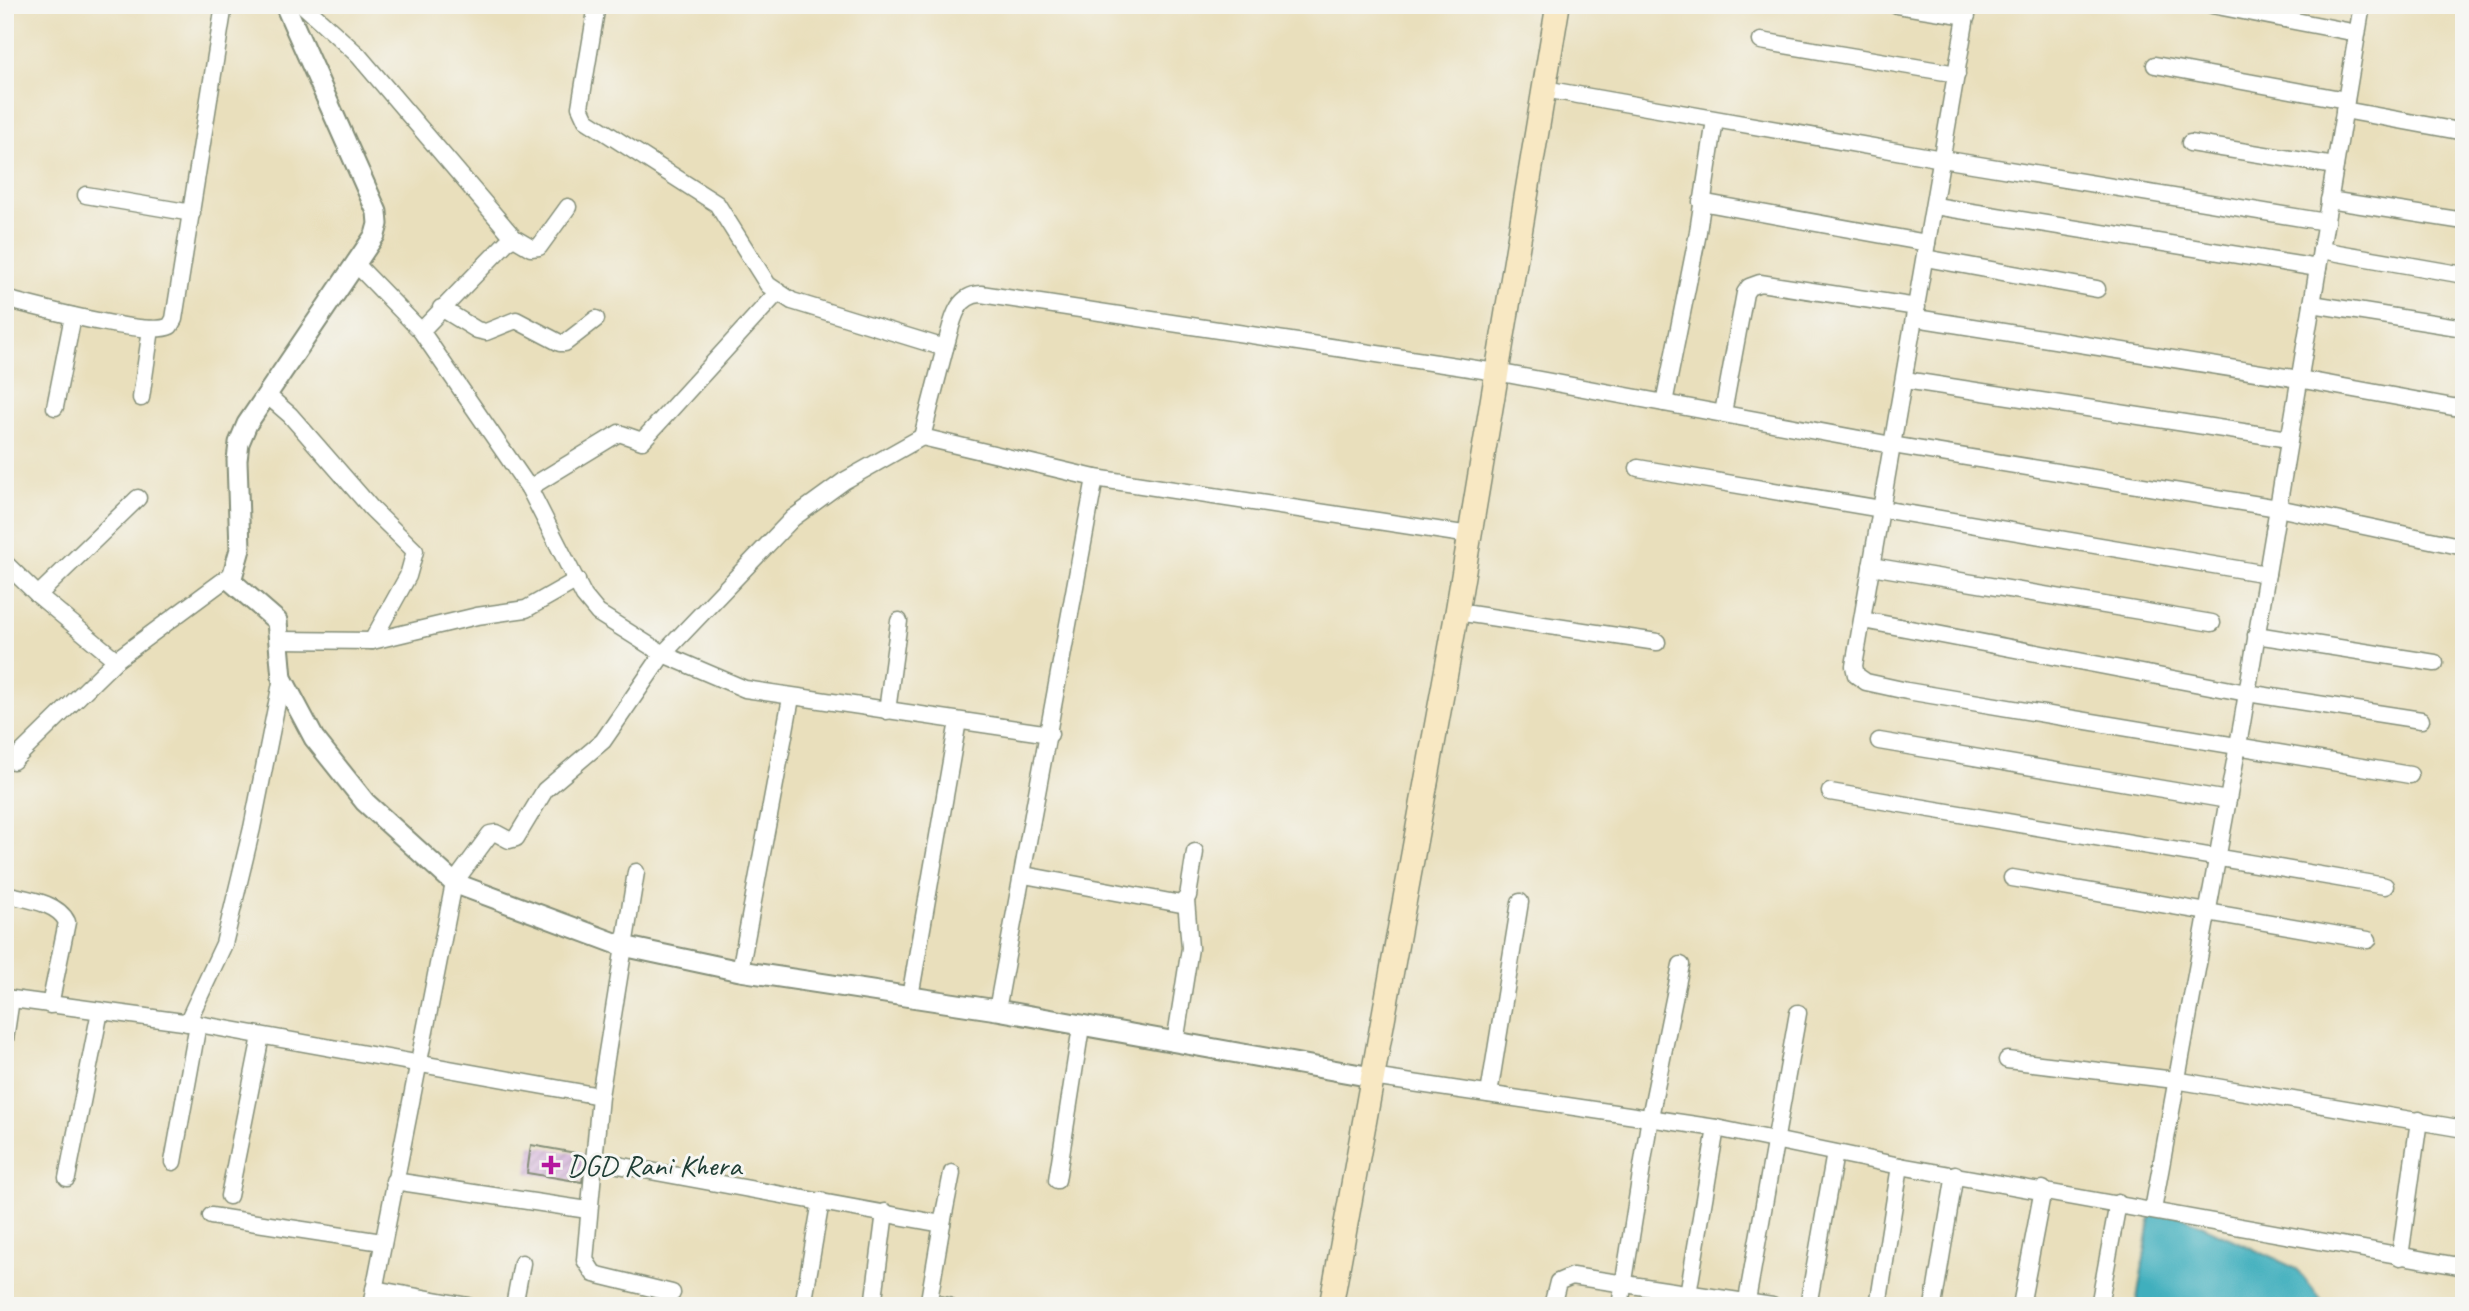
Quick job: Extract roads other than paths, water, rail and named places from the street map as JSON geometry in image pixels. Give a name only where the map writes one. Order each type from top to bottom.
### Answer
[{"type":"main road","points":[[1331,1306],[1457,612],[1558,5]]},
{"type":"street","points":[[5,299],[73,316],[151,329],[164,329],[174,319],[224,5]]},
{"type":"street","points":[[173,1162],[192,1023],[224,944],[252,828],[282,678],[277,621],[233,586],[231,575],[240,549],[239,443],[247,424],[375,235],[378,224],[377,212],[285,5]]},
{"type":"street","points":[[303,5],[358,55],[514,238],[531,248],[539,247],[568,207]]},
{"type":"street","points":[[597,5],[580,107],[583,115],[717,204],[768,285],[778,293],[792,301],[945,348]]},
{"type":"street","points":[[1897,5],[1968,11],[1854,666],[1856,674],[1866,681],[2410,775]]},
{"type":"street","points":[[2212,5],[2357,33]]},
{"type":"street","points":[[2153,1210],[2247,693],[2362,5]]},
{"type":"street","points":[[1761,41],[1957,74]]},
{"type":"street","points":[[2155,65],[2464,132]]},
{"type":"street","points":[[1544,89],[1942,159],[2326,222]]},
{"type":"street","points":[[1664,403],[1697,238],[1700,202],[1715,120]]},
{"type":"street","points":[[2190,144],[2335,166]]},
{"type":"street","points":[[86,195],[192,213]]},
{"type":"street","points":[[2329,200],[2464,221]]},
{"type":"street","points":[[1700,202],[2097,289]]},
{"type":"street","points":[[1935,206],[2318,268]]},
{"type":"street","points":[[421,331],[441,308],[514,238]]},
{"type":"street","points":[[2321,250],[2464,275]]},
{"type":"street","points":[[355,263],[421,331],[529,488],[584,596],[598,613],[663,654],[744,689],[1050,734]]},
{"type":"street","points":[[1723,414],[1745,293],[1749,286],[1760,283],[2464,409]]},
{"type":"street","points":[[529,488],[618,433],[642,441],[778,293]]},
{"type":"street","points":[[922,437],[960,302],[971,294],[981,294],[1496,372],[1892,444],[2278,508],[2464,547]]},
{"type":"street","points":[[2312,304],[2464,328]]},
{"type":"street","points":[[441,308],[477,330],[492,331],[516,320],[560,343],[565,343],[596,318]]},
{"type":"street","points":[[55,407],[73,316]]},
{"type":"street","points":[[141,398],[151,329]]},
{"type":"street","points":[[1905,380],[2289,439]]},
{"type":"street","points":[[268,396],[298,423],[372,509],[415,551],[408,576],[372,642]]},
{"type":"street","points":[[468,1306],[372,1298],[454,883],[490,834],[496,833],[512,840],[516,838],[545,790],[603,741],[663,654],[793,518],[844,481],[922,437],[1095,478],[1470,535]]},
{"type":"street","points":[[1638,468],[1882,506],[2167,559],[2267,573]]},
{"type":"street","points":[[998,1010],[1095,478]]},
{"type":"street","points":[[37,595],[138,498]]},
{"type":"street","points":[[5,563],[37,595],[116,660]]},
{"type":"street","points":[[1871,566],[2212,623]]},
{"type":"street","points":[[13,761],[116,660],[231,575]]},
{"type":"street","points":[[280,640],[372,642],[477,616],[526,609],[577,580]]},
{"type":"street","points":[[1457,612],[1657,642]]},
{"type":"street","points":[[1863,620],[2247,693],[2421,720]]},
{"type":"street","points":[[887,711],[900,621]]},
{"type":"street","points":[[2256,635],[2435,663]]},
{"type":"street","points":[[282,678],[298,713],[338,770],[365,802],[454,883],[623,946],[740,971],[998,1010],[1372,1077],[1716,1128],[1900,1166],[2043,1189],[2464,1267]]},
{"type":"street","points":[[740,971],[791,698]]},
{"type":"street","points":[[909,997],[958,721]]},
{"type":"street","points":[[1879,741],[2228,800]]},
{"type":"street","points":[[1830,792],[2385,886]]},
{"type":"street","points":[[1175,1043],[1191,948],[1186,901],[1195,852]]},
{"type":"street","points":[[636,872],[600,1096],[596,1161],[584,1251],[588,1268],[603,1276],[672,1293]]},
{"type":"street","points":[[1024,876],[1167,902],[1181,904],[1186,901]]},
{"type":"street","points":[[2012,878],[2368,940]]},
{"type":"street","points":[[5,894],[53,907],[64,915],[67,922],[50,1005]]},
{"type":"street","points":[[1489,1094],[1520,902]]},
{"type":"street","points":[[1620,1306],[1650,1117],[1681,965]]},
{"type":"street","points":[[5,1039],[8,998],[192,1023],[600,1096]]},
{"type":"street","points":[[67,1178],[100,1011]]},
{"type":"street","points":[[1747,1304],[1798,1013]]},
{"type":"street","points":[[1057,1181],[1081,1027]]},
{"type":"street","points":[[229,1196],[261,1036]]},
{"type":"street","points":[[2007,1060],[2175,1080],[2464,1129]]},
{"type":"street","points":[[2400,1257],[2418,1120]]},
{"type":"street","points":[[1687,1299],[1716,1128]]},
{"type":"street","points":[[1808,1306],[1835,1153]]},
{"type":"street","points":[[596,1161],[942,1224]]},
{"type":"street","points":[[1878,1306],[1900,1166]]},
{"type":"street","points":[[948,1306],[928,1304],[952,1173]]},
{"type":"street","points":[[1933,1306],[1955,1174]]},
{"type":"street","points":[[394,1181],[588,1210]]},
{"type":"street","points":[[2021,1306],[2043,1189]]},
{"type":"street","points":[[803,1306],[821,1201]]},
{"type":"street","points":[[2099,1306],[2118,1203]]},
{"type":"street","points":[[873,1306],[885,1212]]},
{"type":"street","points":[[211,1216],[382,1242]]},
{"type":"street","points":[[514,1306],[523,1263]]},
{"type":"street","points":[[1552,1306],[1558,1282],[1572,1276],[1687,1299],[1772,1306]]},
{"type":"water","points":[[2153,1203],[2297,1269],[2326,1306],[2136,1306]]},
{"type":"place","name":"DGD Rani Khera","points":[[551,1165]]}]
